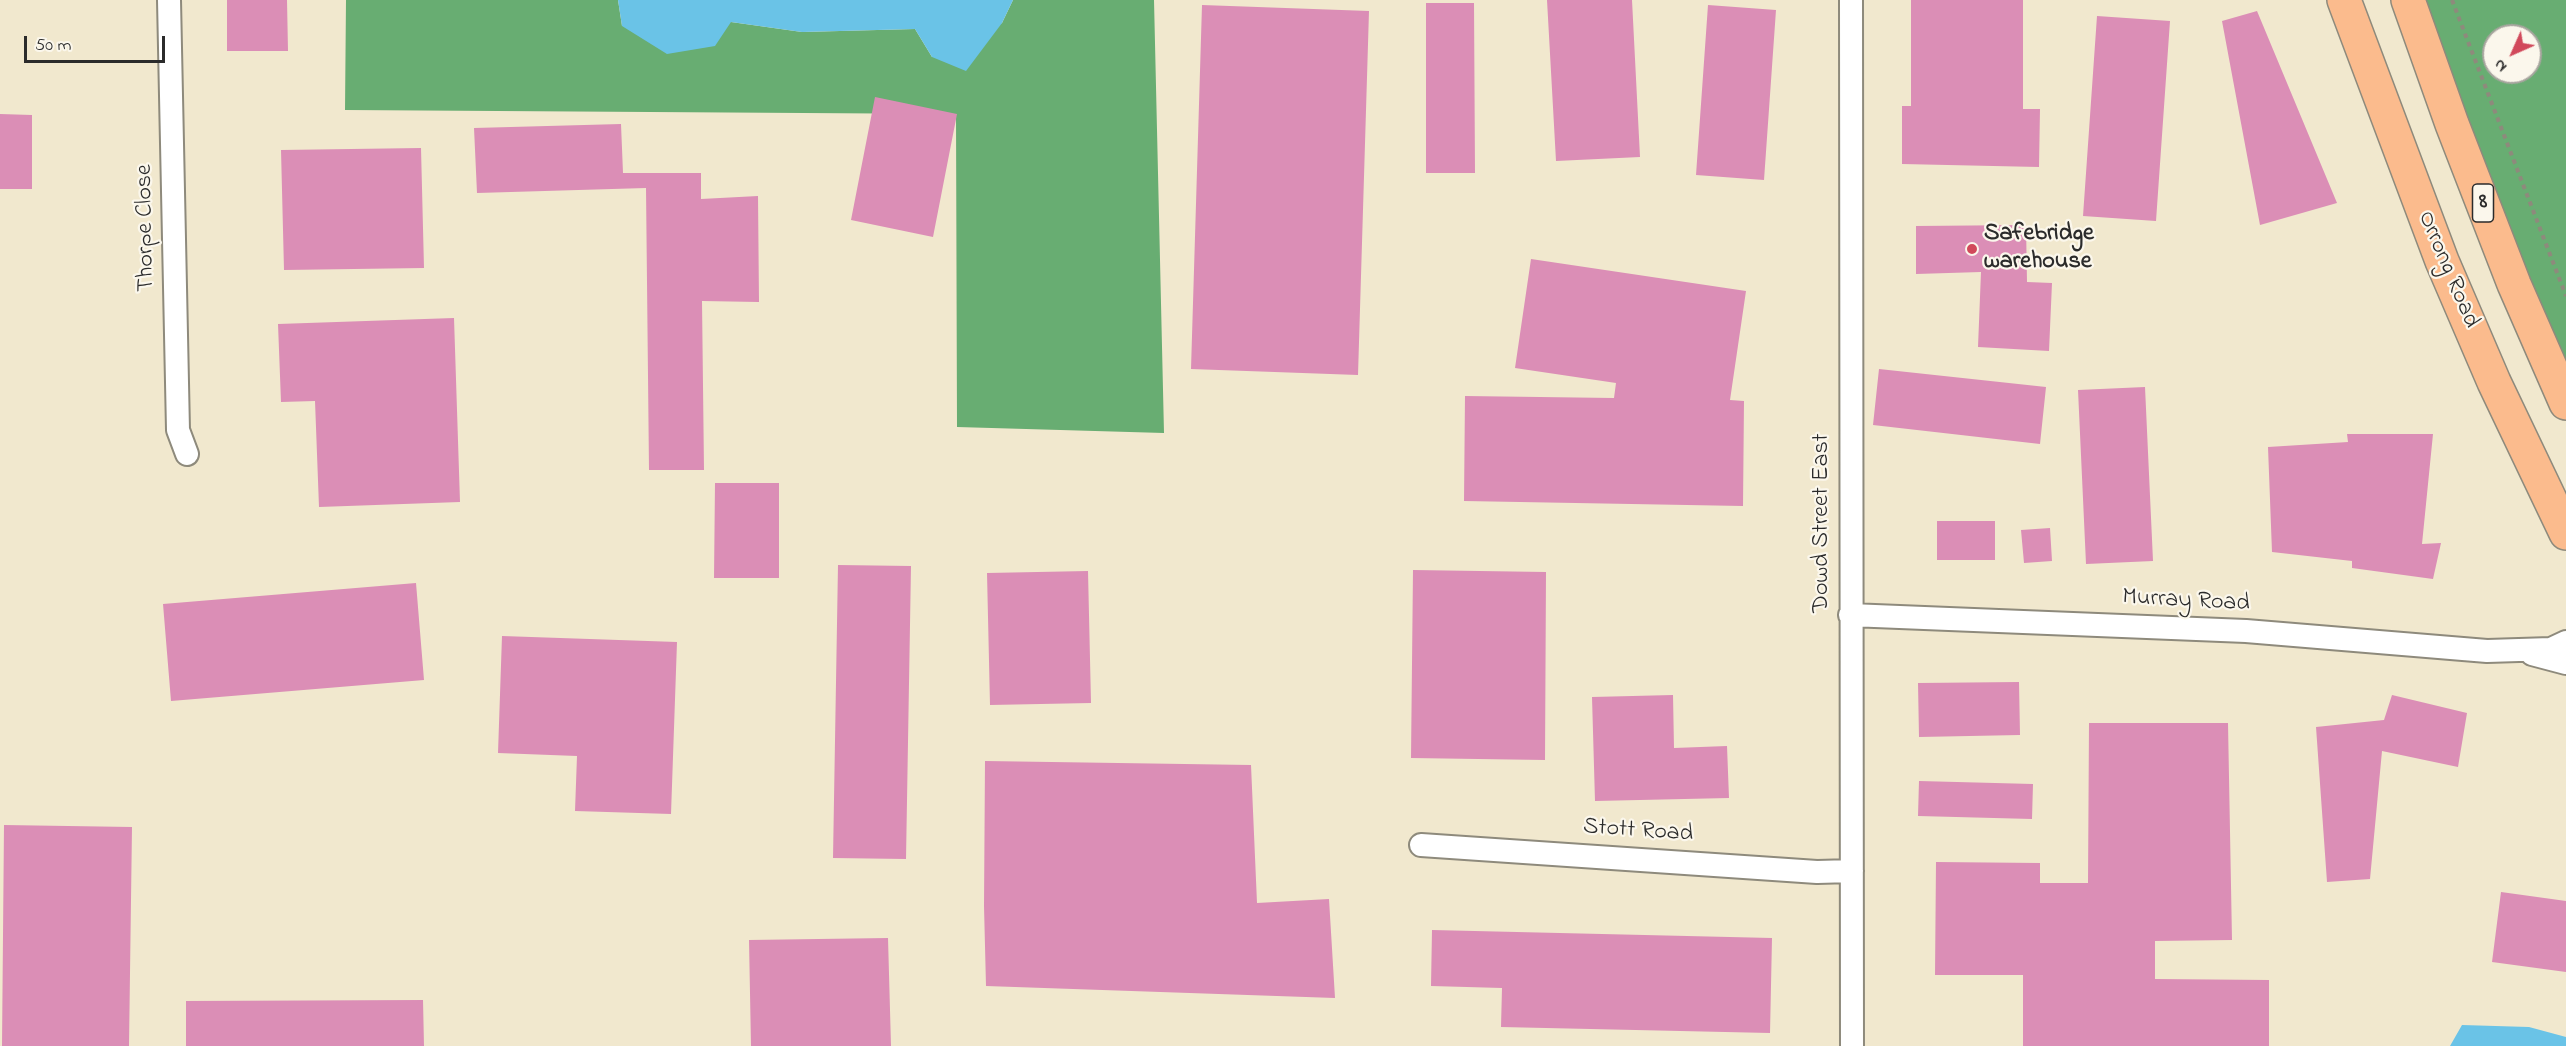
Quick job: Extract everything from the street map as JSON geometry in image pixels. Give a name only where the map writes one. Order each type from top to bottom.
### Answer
[{"type":"highway","name":"8","points":[[2408,0],[2452,124],[2514,284],[2566,403]]},
{"type":"highway","name":"Orrong Road","points":[[2344,3],[2442,261],[2494,382],[2566,533]]},
{"type":"street","name":"Thorpe Close","points":[[170,0],[178,430],[187,454]]},
{"type":"street","name":"Dowd Street East","points":[[1851,0],[1852,1046]]},
{"type":"street","name":"Murray Road","points":[[1850,615],[2246,631],[2487,651],[2551,649],[2566,642]]},
{"type":"street","name":"Murray Road","points":[[2519,651],[2566,663]]},
{"type":"street","name":"Stott Road","points":[[1421,845],[1817,872],[1852,871]]},
{"type":"path","points":[[2452,0],[2566,296]]},
{"type":"green space","points":[[346,0],[618,0],[622,26],[731,22],[802,32],[915,29],[932,57],[1002,23],[1013,0],[1154,0],[1164,433],[957,427],[956,114],[345,110]]},
{"type":"green space","points":[[2424,0],[2566,0],[2566,381],[2507,242]]},
{"type":"water","points":[[618,0],[1013,0],[1002,23],[966,71],[932,57],[915,29],[802,32],[731,22],[715,46],[667,54],[622,26]]},
{"type":"water","points":[[2462,1025],[2529,1027],[2566,1037],[2566,1046],[2450,1046]]},
{"type":"building","points":[[227,0],[287,0],[288,51],[227,51]]},
{"type":"building","points":[[1547,0],[1632,0],[1640,157],[1556,161]]},
{"type":"building","points":[[1911,0],[2023,0],[2023,109],[2040,109],[2039,167],[1902,164],[1902,106],[1911,106]]},
{"type":"building","points":[[1426,3],[1474,3],[1475,173],[1426,173]]},
{"type":"building","points":[[1202,5],[1369,11],[1358,375],[1191,369]]},
{"type":"building","points":[[1708,5],[1776,10],[1764,180],[1696,175]]},
{"type":"building","points":[[2257,11],[2337,203],[2260,225],[2222,21]]},
{"type":"building","points":[[2097,16],[2170,21],[2156,221],[2083,216]]},
{"type":"building","points":[[875,97],[957,114],[933,237],[851,220]]},
{"type":"building","points":[[0,114],[32,115],[32,189],[0,189]]},
{"type":"building","points":[[621,124],[623,173],[701,173],[701,199],[758,196],[759,302],[702,301],[704,470],[649,470],[646,188],[477,193],[474,128]]},
{"type":"building","points":[[421,148],[424,268],[284,270],[281,150]]},
{"type":"building","points":[[2026,225],[2027,282],[2052,283],[2049,351],[1978,347],[1981,272],[1916,274],[1916,226]]},
{"type":"building","points":[[1531,259],[1746,291],[1730,400],[1744,401],[1743,506],[1464,501],[1465,396],[1614,398],[1616,383],[1515,368]]},
{"type":"building","points":[[454,318],[460,502],[319,507],[315,401],[281,402],[278,324]]},
{"type":"building","points":[[1879,369],[2046,387],[2040,444],[1873,425]]},
{"type":"building","points":[[2145,387],[2153,561],[2086,564],[2078,390]]},
{"type":"building","points":[[2347,434],[2433,434],[2422,544],[2441,543],[2433,579],[2352,568],[2352,561],[2272,552],[2268,447],[2348,442]]},
{"type":"building","points":[[715,483],[779,483],[779,578],[714,578]]},
{"type":"building","points":[[1937,521],[1995,521],[1995,560],[1937,560]]},
{"type":"building","points":[[2050,528],[2052,561],[2024,563],[2021,530]]},
{"type":"building","points":[[838,565],[911,566],[906,859],[833,858]]},
{"type":"building","points":[[1413,570],[1546,572],[1545,760],[1411,758]]},
{"type":"building","points":[[1088,571],[1091,703],[990,705],[987,573]]},
{"type":"building","points":[[416,583],[424,680],[171,701],[163,604]]},
{"type":"building","points":[[502,636],[677,642],[671,814],[575,811],[577,756],[498,753]]},
{"type":"building","points":[[2019,682],[2020,735],[1919,737],[1918,683]]},
{"type":"building","points":[[1673,695],[1674,748],[1727,746],[1729,798],[1595,801],[1592,697]]},
{"type":"building","points":[[2392,695],[2467,713],[2458,767],[2382,751],[2370,879],[2327,882],[2316,727],[2384,720]]},
{"type":"building","points":[[2089,723],[2228,723],[2232,940],[2155,941],[2155,979],[2269,980],[2269,1046],[2023,1046],[2023,975],[1935,975],[1936,862],[2040,863],[2040,883],[2088,883]]},
{"type":"building","points":[[985,761],[1251,765],[1257,903],[1329,899],[1335,998],[986,986]]},
{"type":"building","points":[[1919,781],[2033,784],[2032,819],[1918,816]]},
{"type":"building","points":[[4,825],[132,827],[129,1046],[2,1046]]},
{"type":"building","points":[[2501,892],[2566,901],[2566,972],[2492,962]]},
{"type":"building","points":[[1432,930],[1772,938],[1770,1033],[1501,1027],[1502,988],[1431,986]]},
{"type":"building","points":[[888,938],[891,1046],[751,1046],[749,940]]},
{"type":"building","points":[[423,1000],[424,1046],[186,1046],[186,1001]]},
{"type":"place","name":"Safebridge warehouse","points":[[1972,249]]}]
